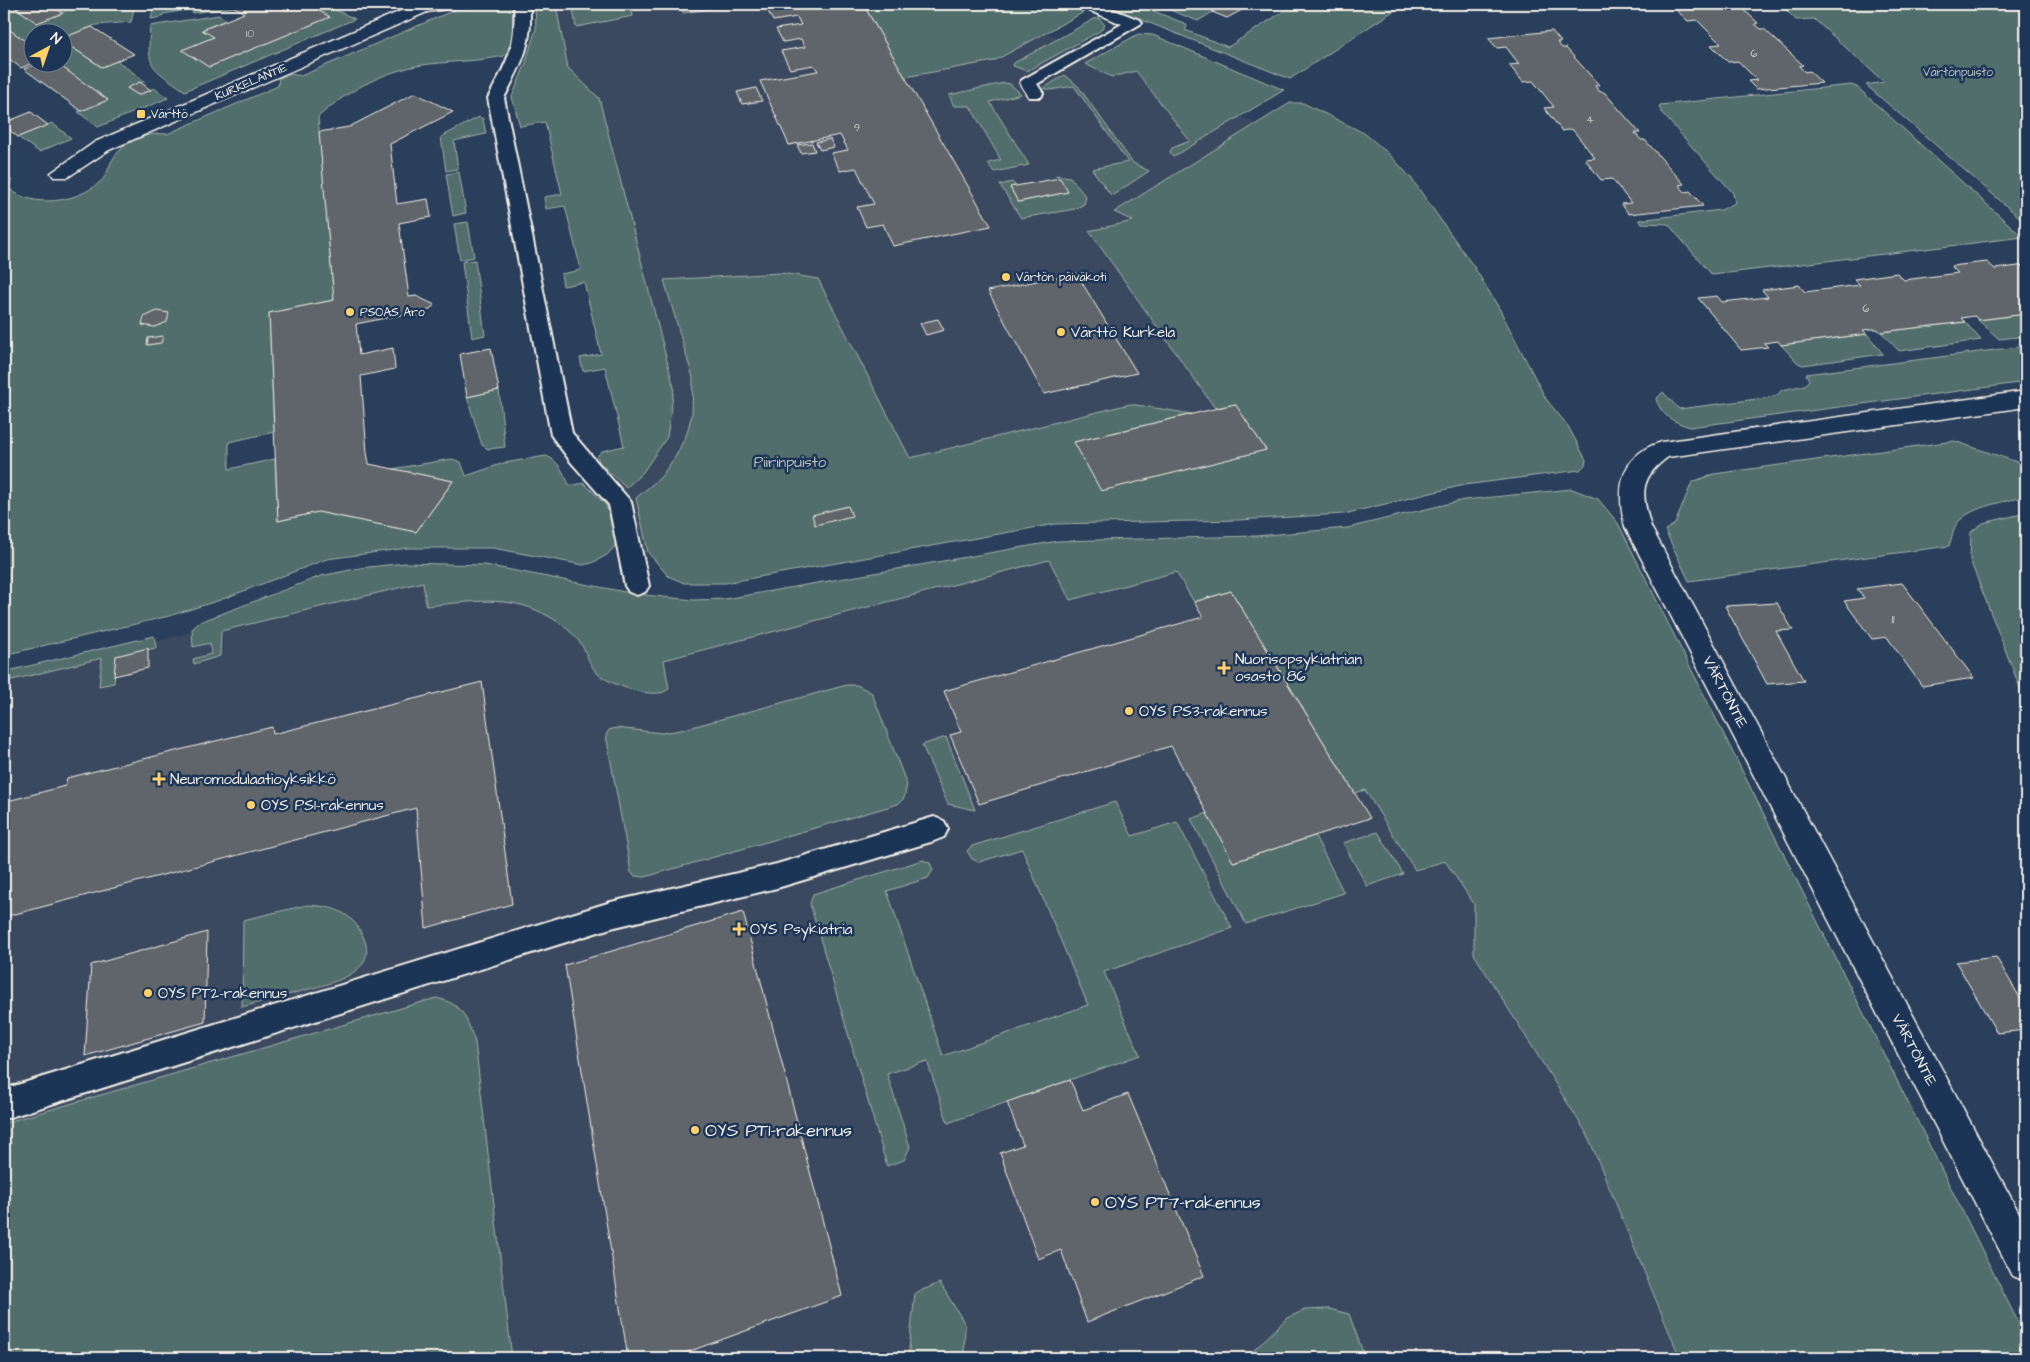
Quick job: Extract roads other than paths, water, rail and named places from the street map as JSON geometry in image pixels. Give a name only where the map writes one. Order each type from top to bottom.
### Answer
[{"type":"street","name":"KURKELANTIE","points":[[61,173],[102,146],[420,6],[448,4]]},
{"type":"street","name":"VÄRTÖNTIE","points":[[2021,406],[1662,450],[1644,461],[1634,477],[1631,501],[1638,527],[2026,1263]]},
{"type":"lane","points":[[522,4],[524,29],[517,57],[496,98],[497,108],[505,139],[562,435],[579,457],[620,502],[637,586]]},
{"type":"lane","points":[[1035,93],[1028,83],[1134,23],[1086,4]]},
{"type":"lane","points":[[4,1104],[611,915],[778,876],[934,829]]},
{"type":"place","name":"Värttö","points":[[141,114]]},
{"type":"place","name":"Värtön päiväkoti","points":[[1006,277]]},
{"type":"place","name":"PSOAS Aro","points":[[350,312]]},
{"type":"place","name":"Värttö Kurkela","points":[[1061,332]]},
{"type":"place","name":"Nuorisopsykiatrian osasto 86","points":[[1224,668]]},
{"type":"place","name":"OYS PS3-rakennus","points":[[1129,711]]},
{"type":"place","name":"Neuromodulaatioyksikkö","points":[[159,779]]},
{"type":"place","name":"OYS PS1-rakennus","points":[[251,805]]},
{"type":"place","name":"OYS Psykiatria","points":[[739,929]]},
{"type":"place","name":"OYS PT2-rakennus","points":[[148,993]]},
{"type":"place","name":"OYS PT1-rakennus","points":[[695,1130]]},
{"type":"place","name":"OYS PT7-rakennus","points":[[1095,1202]]},
{"type":"park label","name":"Värtönpuisto","points":[[1958,72]]},
{"type":"park label","name":"Piirinpuisto","points":[[790,462]]}]
